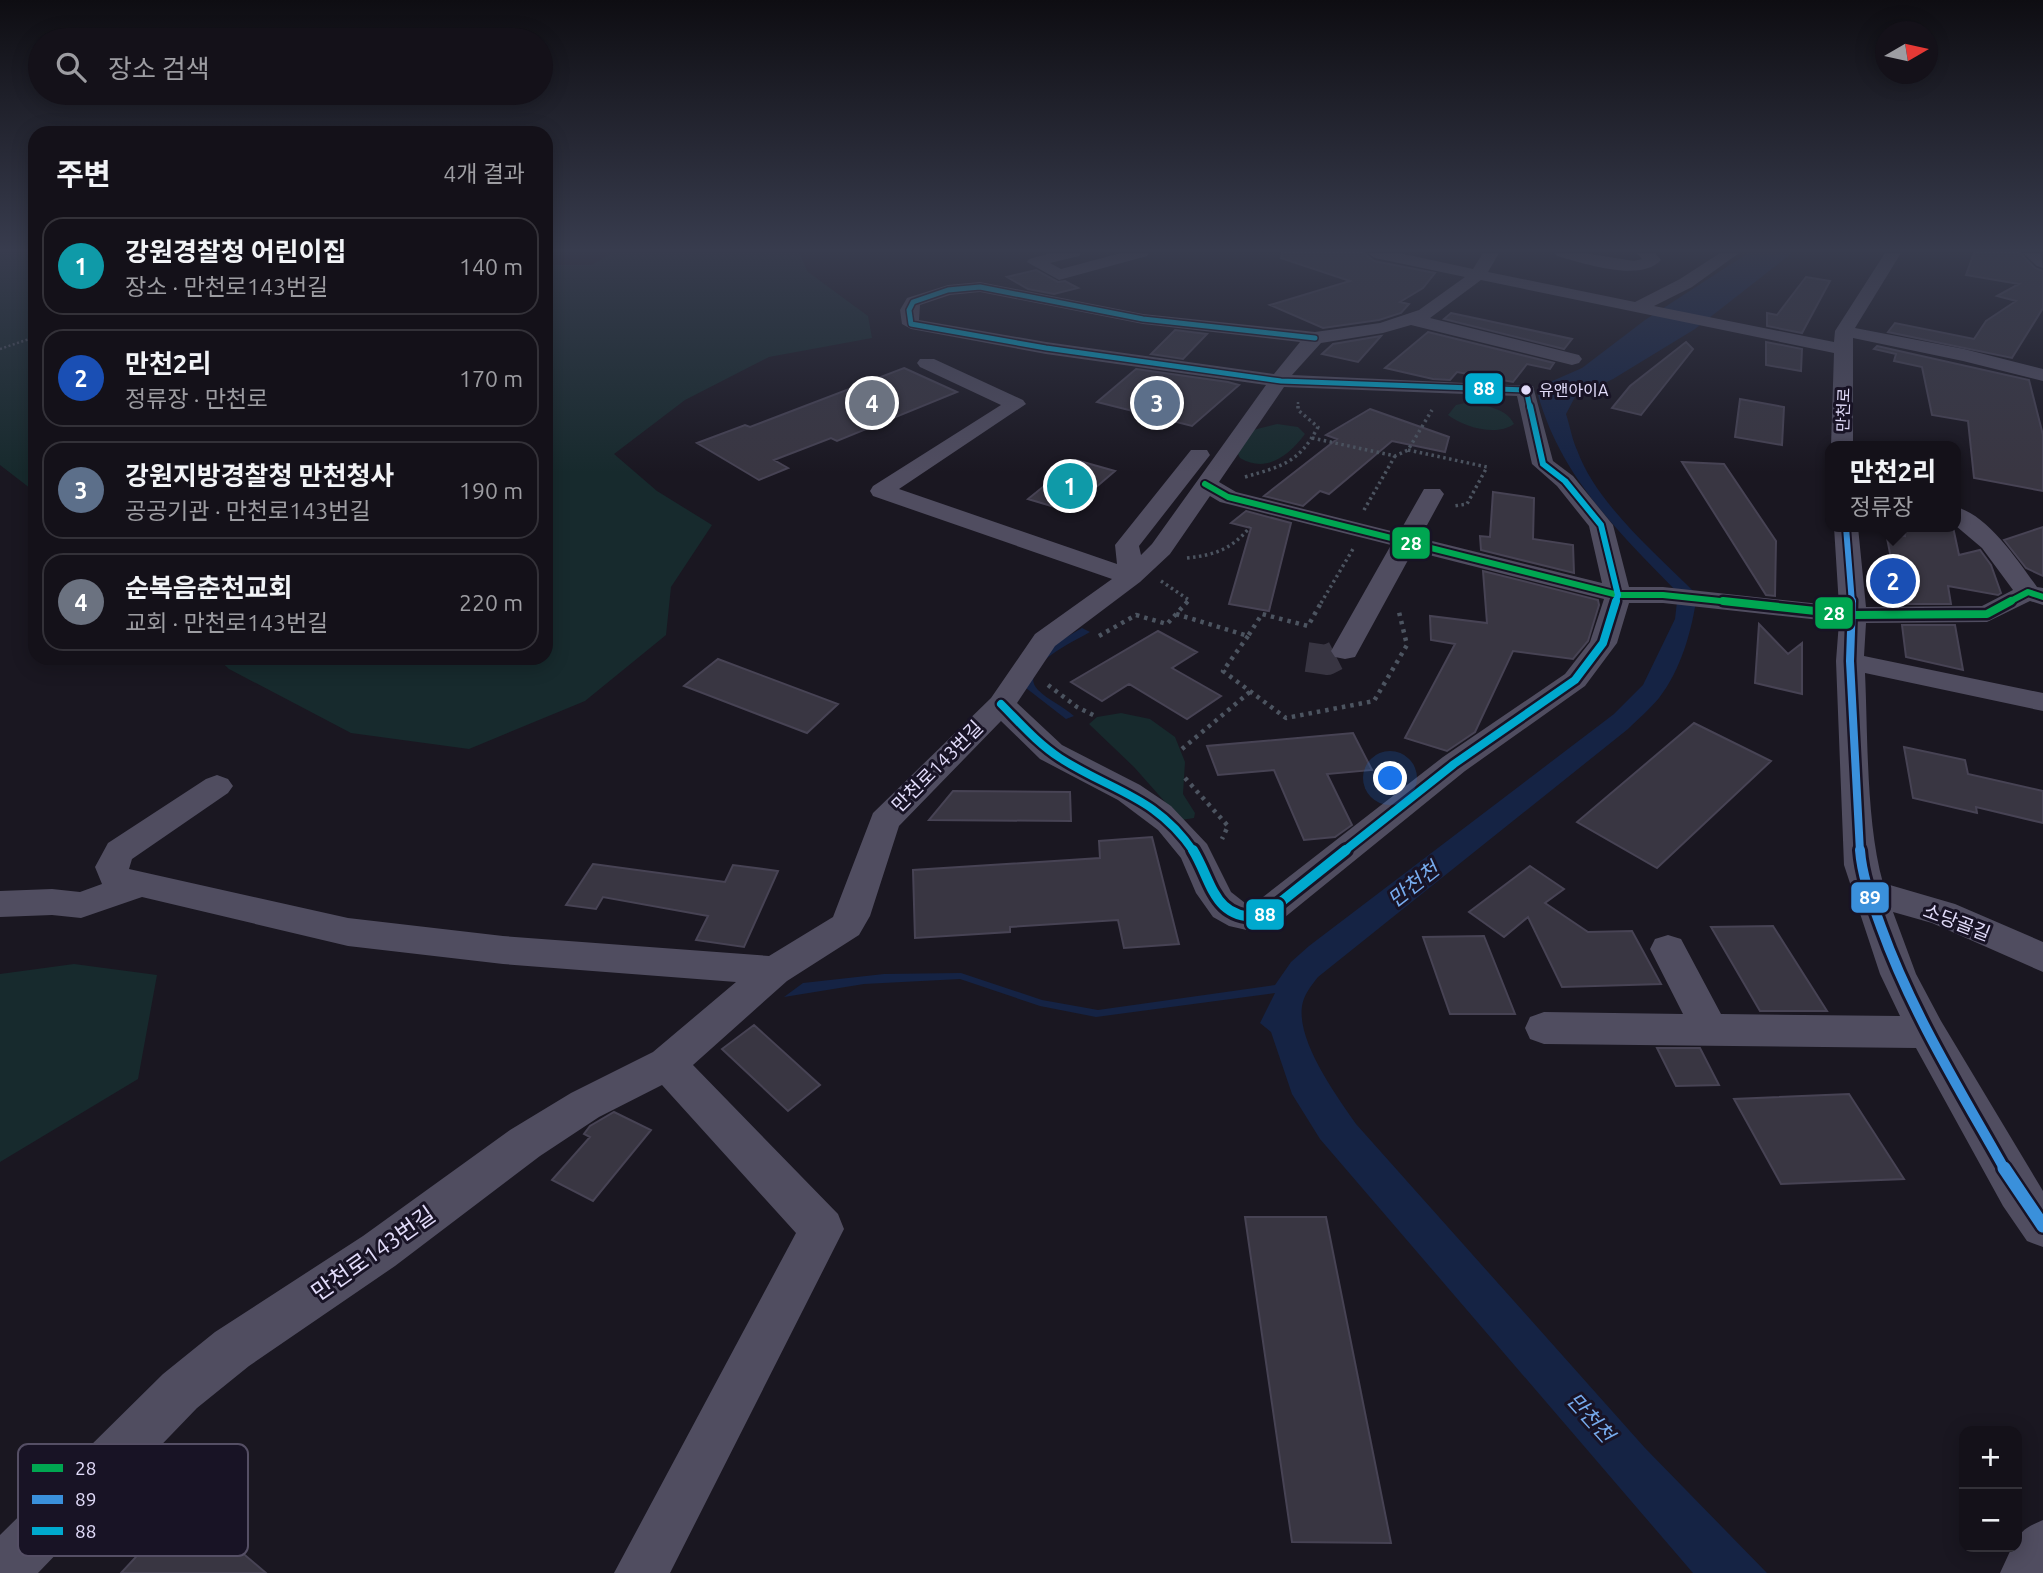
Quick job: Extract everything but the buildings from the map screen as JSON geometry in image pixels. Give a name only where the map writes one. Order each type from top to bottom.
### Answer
[{"type":"street","points":[[925,326],[1289,388],[1527,390],[1543,464],[1565,481],[1601,525],[1618,595],[1603,643],[1575,680],[1454,765],[1262,917],[1254,918],[1228,911],[1206,885],[1200,862],[1180,833],[1141,799],[1099,780],[1051,752],[1000,704]]},
{"type":"street","points":[[1210,326],[1315,338],[1388,326]]},
{"type":"street","points":[[1440,326],[1572,359]]},
{"type":"street","points":[[1732,326],[1964,355],[2043,375]]},
{"type":"street","points":[[1844,340],[1852,326]]},
{"type":"street","name":"만천로143번길","points":[[128,1444],[206,1368],[379,1251],[525,1143],[585,1105],[667,1064],[774,971],[846,926],[852,916],[881,825],[1000,704],[1045,640],[1144,574],[1161,549],[1217,490],[1289,388],[1294,359],[1315,338]]},
{"type":"street","name":"만천로","points":[[1842,441],[1844,340]]},
{"type":"street","points":[[926,363],[1016,404],[881,491],[1144,574]]},
{"type":"street","points":[[1144,574],[1126,545],[1199,455]]},
{"type":"street","points":[[1217,490],[1266,506],[1618,595],[1663,595],[1853,615],[1987,614],[2036,594],[1991,543],[1961,518]]},
{"type":"street","points":[[1345,651],[1432,494]]},
{"type":"street","points":[[1846,532],[1853,615],[1850,661],[1857,819],[1861,865],[1868,892],[1898,974],[1927,1032],[2018,1192],[2043,1226]]},
{"type":"street","points":[[1850,661],[2043,702]]},
{"type":"street","points":[[217,786],[120,850],[111,866],[116,878],[348,932],[503,950],[774,971]]},
{"type":"street","points":[[0,904],[52,902],[81,905],[137,885]]},
{"type":"street","name":"소당골길","points":[[1868,892],[1943,914],[2043,958]]},
{"type":"street","points":[[1668,949],[1710,1030]]},
{"type":"street","points":[[1544,1028],[1927,1032]]},
{"type":"street","points":[[641,1573],[822,1229],[667,1064]]},
{"type":"street","points":[[2027,1573],[2043,1548]]},
{"type":"street","name":"만천로143번길","points":[[0,1573],[18,1555]]},
{"type":"path","points":[[0,349],[28,339]]},
{"type":"path","points":[[1217,490],[1246,476],[1288,466],[1309,447],[1318,427],[1298,410],[1289,388]]},
{"type":"path","points":[[1312,438],[1395,456],[1408,450],[1434,407]]},
{"type":"path","points":[[1176,614],[1248,636],[1262,614],[1308,626],[1395,456]]},
{"type":"path","points":[[1184,558],[1215,555],[1229,550],[1266,506]]},
{"type":"path","points":[[1090,642],[1136,615],[1167,624],[1189,600],[1158,579],[1144,574]]},
{"type":"path","points":[[1045,679],[1051,689],[1097,717]]},
{"type":"path","points":[[1182,749],[1251,691]]},
{"type":"green space","points":[[0,326],[28,326],[28,487],[0,465]]},
{"type":"green space","points":[[553,326],[870,326],[872,338],[769,357],[685,400],[614,454],[657,491],[712,525],[671,587],[666,635],[585,701],[469,749],[351,733],[225,665],[553,665]]},
{"type":"green space","points":[[1465,403],[1500,411],[1514,424],[1498,430],[1480,429],[1448,415],[1456,405]]},
{"type":"green space","points":[[1277,424],[1298,427],[1305,434],[1292,449],[1277,460],[1259,464],[1240,458],[1237,452],[1253,430]]},
{"type":"green space","points":[[1121,713],[1150,719],[1175,737],[1185,762],[1183,794],[1195,813],[1194,818],[1181,820],[1134,767],[1089,724],[1097,717]]},
{"type":"green space","points":[[74,964],[157,975],[138,1079],[0,1162],[0,974]]},
{"type":"water","name":"만천천","points":[[1637,326],[1698,326],[1613,379],[1575,397],[1566,414],[1577,450],[1599,490],[1630,528],[1697,595],[1692,622],[1674,675],[1655,702],[1628,729],[1318,977],[1306,994],[1302,1006],[1302,1020],[1320,1068],[1356,1124],[1645,1448],[1767,1573],[1693,1573],[1320,1139],[1292,1094],[1271,1032],[1260,1023],[1275,993],[1096,1017],[1040,1006],[960,979],[864,984],[784,997],[803,983],[884,974],[961,973],[1042,1000],[1098,1010],[1275,985],[1291,962],[1309,946],[1614,714],[1643,685],[1675,619],[1678,593],[1595,503],[1577,478],[1548,425],[1538,395],[1541,389],[1550,382],[1582,368]]},
{"type":"water","points":[[1082,628],[1090,632],[1050,656],[1041,664],[1033,681],[1046,697],[1074,716],[1066,719],[1026,688],[1039,653]]},
{"type":"tunnel","points":[[1307,657],[1327,660],[1345,651]]},
{"type":"transit line","name":"88","points":[[925,326],[1046,348],[1281,381],[1526,390],[1543,464],[1565,481],[1601,525],[1618,595],[1603,643],[1575,680],[1454,764],[1262,917],[1242,916],[1225,908],[1213,893],[1195,853],[1160,813],[1129,793],[1051,752],[1001,704]]},
{"type":"transit line","name":"88","points":[[1210,326],[1315,338]]},
{"type":"transit line","name":"28","points":[[1205,484],[1228,497],[1618,595],[1663,595],[1853,615],[1987,614],[2028,592],[2043,597]]},
{"type":"transit line","name":"89","points":[[1846,532],[1853,615],[1850,661],[1857,819],[1861,865],[1868,892],[1898,974],[1927,1032],[2018,1192],[2043,1226]]},
{"type":"place","name":"유앤아이A","points":[[1526,390]]},
{"type":"place","name":"순복음춘천교회","points":[[872,403]]},
{"type":"place","name":"강원지방경찰청 만천청사","points":[[1157,403]]},
{"type":"place","name":"강원경찰청 어린이집","points":[[1070,486]]},
{"type":"place","name":"만천2리","points":[[1893,581]]}]
